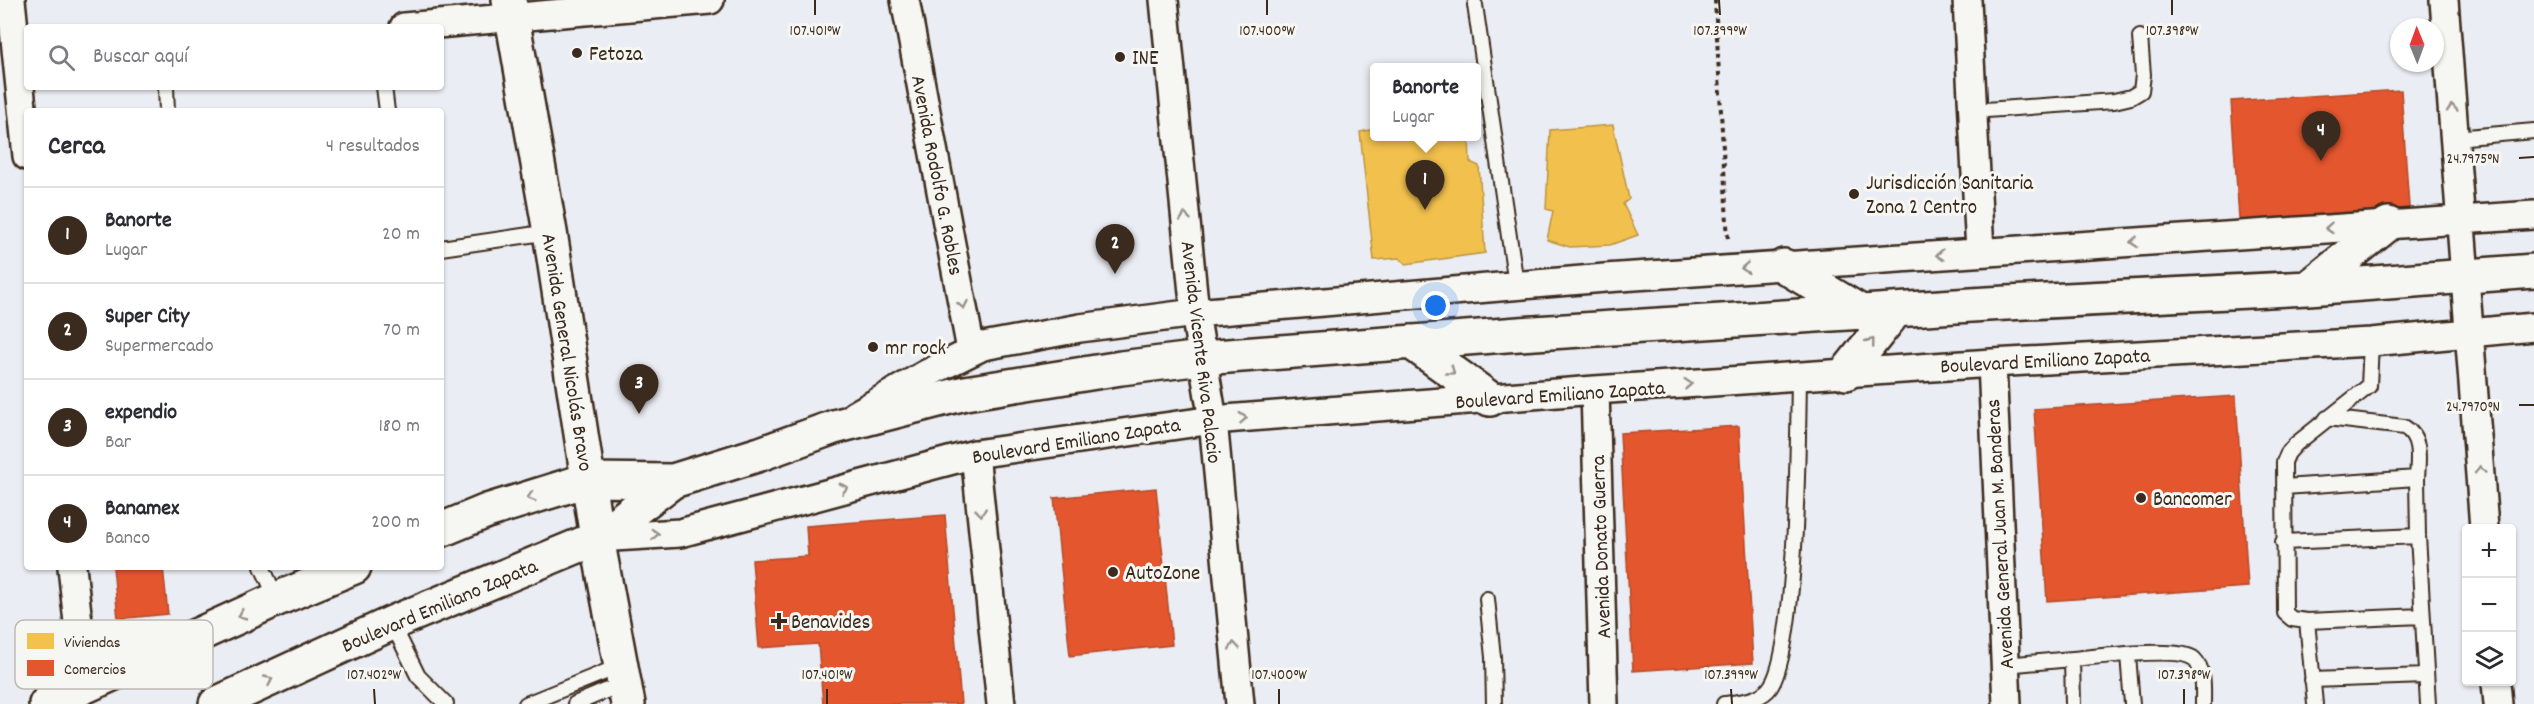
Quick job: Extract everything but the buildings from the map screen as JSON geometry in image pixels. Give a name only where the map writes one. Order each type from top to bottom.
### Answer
[{"type":"main road","name":"Avenida General Nicolás Bravo","points":[[511,8],[550,232],[587,480],[623,685]]},
{"type":"main road","points":[[2308,288],[2388,224]]},
{"type":"main road","points":[[1784,266],[1861,312]]},
{"type":"main road","name":"Boulevard Emiliano Zapata","points":[[444,529],[487,511],[587,480],[673,481],[760,454],[834,427],[965,393],[1029,381],[1202,358],[1861,312],[2308,288],[2534,271]]},
{"type":"main road","points":[[1846,373],[1896,310]]},
{"type":"main road","points":[[1411,342],[1490,399]]},
{"type":"main road","name":"Boulevard Emiliano Zapata","points":[[216,704],[392,623],[597,538],[673,481]]},
{"type":"main road","points":[[213,628],[347,570]]},
{"type":"main road","points":[[46,704],[80,689]]},
{"type":"street","points":[[11,0],[15,65],[24,133]]},
{"type":"street","points":[[421,24],[511,8],[710,0]]},
{"type":"street","name":"Avenida Rodolfo G. Robles","points":[[905,0],[971,350]]},
{"type":"street","name":"Avenida Vicente Riva Palacio","points":[[1164,0],[1195,313],[1213,420],[1240,704]]},
{"type":"street","points":[[1967,0],[1980,252]]},
{"type":"street","points":[[2444,0],[2484,524]]},
{"type":"street","name":"Boulevard Emiliano Zapata","points":[[834,427],[971,350],[1080,328],[1195,313],[1516,284],[2534,215]]},
{"type":"street","name":"Boulevard Emiliano Zapata","points":[[597,538],[680,533],[975,454],[1213,420],[1595,390],[1992,363],[2371,342],[2534,327]]},
{"type":"street","name":"Avenida General Juan M. Banderas","points":[[1992,363],[2007,704]]},
{"type":"street","name":"Avenida Donato Guerra","points":[[1595,390],[1604,704]]},
{"type":"street","points":[[975,454],[1001,704]]},
{"type":"street","points":[[72,570],[78,620]]},
{"type":"street","points":[[2496,686],[2498,704]]},
{"type":"lane","points":[[1475,5],[1516,284]]},
{"type":"lane","points":[[1972,111],[2114,101],[2131,97],[2141,91],[2143,75],[2140,37]]},
{"type":"lane","points":[[166,90],[167,108]]},
{"type":"lane","points":[[384,90],[387,108]]},
{"type":"lane","points":[[2454,138],[2534,131]]},
{"type":"lane","points":[[444,248],[550,232]]},
{"type":"lane","points":[[2371,342],[2369,386],[2327,418],[2288,453],[2284,462],[2285,613],[2292,619],[2307,621],[2422,616]]},
{"type":"lane","points":[[1724,704],[1752,700],[1767,691],[1776,678],[1785,644],[1795,526],[1799,376]]},
{"type":"lane","points":[[2327,418],[2404,427],[2410,430],[2418,449],[2418,537],[2428,704]]},
{"type":"lane","points":[[2284,487],[2417,477]]},
{"type":"lane","points":[[2283,542],[2418,537]]},
{"type":"lane","points":[[263,570],[277,599]]},
{"type":"lane","points":[[1487,599],[1494,704]]},
{"type":"lane","points":[[2307,621],[2315,704]]},
{"type":"lane","points":[[392,623],[418,676],[446,704]]},
{"type":"lane","points":[[2005,665],[2162,652],[2186,654],[2199,665],[2202,676],[2203,704]]},
{"type":"lane","points":[[2128,655],[2132,704]]},
{"type":"lane","points":[[2072,659],[2073,704]]},
{"type":"lane","points":[[2312,680],[2426,676]]},
{"type":"lane","points":[[526,704],[623,685]]},
{"type":"lane","points":[[575,704],[623,685]]},
{"type":"path","points":[[1715,0],[1729,270]]},
{"type":"place","name":"Fetoza","points":[[577,53]]},
{"type":"place","name":"INE","points":[[1120,57]]},
{"type":"place","name":"Banamex","points":[[2321,161]]},
{"type":"place","name":"Jurisdicción Sanitaria Zona 2 Centro","points":[[1854,194]]},
{"type":"place","name":"Banorte","points":[[1425,210]]},
{"type":"place","name":"Super City","points":[[1115,274]]},
{"type":"place","name":"mr rock","points":[[873,347]]},
{"type":"place","name":"expendio","points":[[639,414]]},
{"type":"place","name":"Bancomer","points":[[2141,498]]},
{"type":"place","name":"AutoZone","points":[[1113,572]]},
{"type":"place","name":"Benavides","points":[[779,621]]}]
